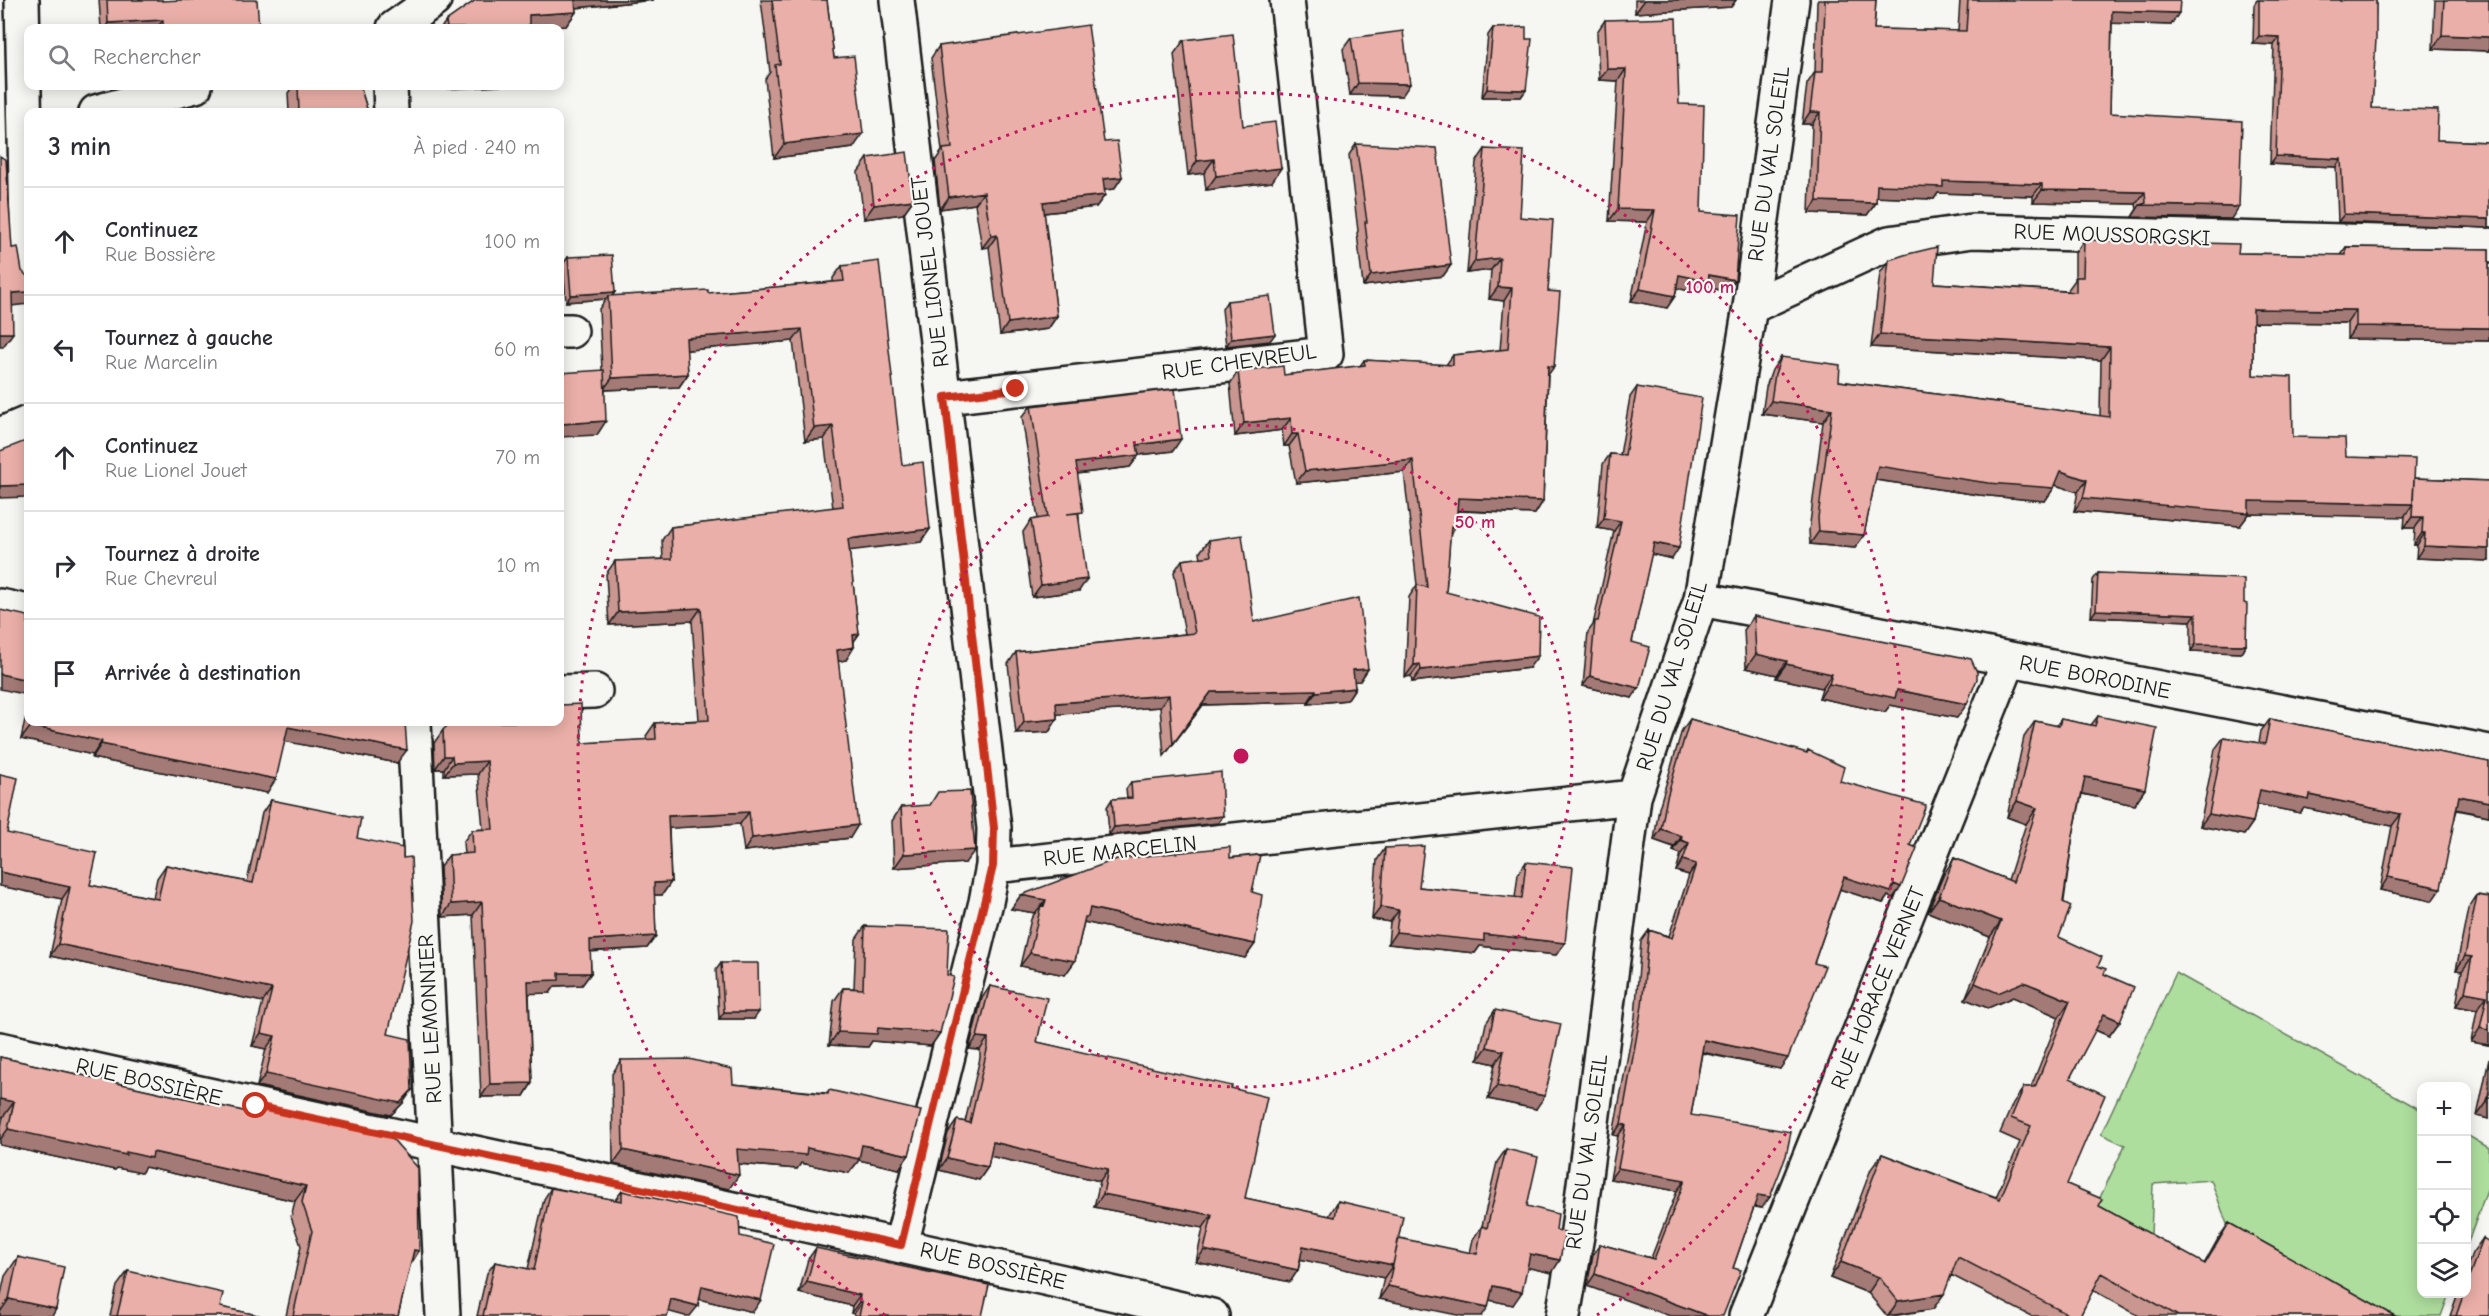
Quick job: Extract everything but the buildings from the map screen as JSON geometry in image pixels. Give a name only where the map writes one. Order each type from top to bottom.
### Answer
[{"type":"street","points":[[22,0],[18,133],[24,218]]},
{"type":"street","points":[[386,0],[388,24]]},
{"type":"street","points":[[400,24],[434,0]]},
{"type":"street","name":"RUE LIONEL JOUET","points":[[897,0],[994,828],[993,866]]},
{"type":"street","name":"RUE CHEVREUL","points":[[945,397],[1326,354],[1287,0]]},
{"type":"street","name":"RUE DU VAL SOLEIL","points":[[1563,1316],[1580,1218],[1634,797],[1701,599],[1749,307],[1792,0]]},
{"type":"street","points":[[111,108],[180,90]]},
{"type":"street","points":[[390,90],[391,108]]},
{"type":"street","name":"RUE MOUSSORGSKI","points":[[1749,307],[1889,243],[1972,231],[2489,245]]},
{"type":"street","points":[[0,435],[24,425]]},
{"type":"street","name":"RUE BORODINE","points":[[1701,599],[2489,753]]},
{"type":"street","points":[[0,606],[24,611]]},
{"type":"street","name":"RUE HORACE VERNET","points":[[1746,1316],[2009,660]]},
{"type":"street","points":[[564,692],[595,692]]},
{"type":"street","name":"RUE LEMONNIER","points":[[414,726],[443,1316]]},
{"type":"street","name":"RUE MARCELIN","points":[[993,866],[1634,797]]},
{"type":"street","points":[[901,1245],[993,866]]},
{"type":"street","name":"RUE BOSSIÈRE","points":[[0,1049],[436,1146],[901,1245],[1212,1316]]},
{"type":"green space","points":[[2176,973],[2417,1108],[2417,1298],[2448,1298],[2441,1316],[2388,1316],[2258,1243],[2227,1224],[2211,1180],[2153,1184],[2151,1235],[2094,1210],[2125,1145],[2101,1134]]},
{"type":"green space","points":[[2471,1137],[2489,1148],[2489,1184],[2471,1234]]},
{"type":"route","points":[[256,1106],[901,1245],[909,1220],[993,866],[994,828],[945,397],[1016,389]]}]
